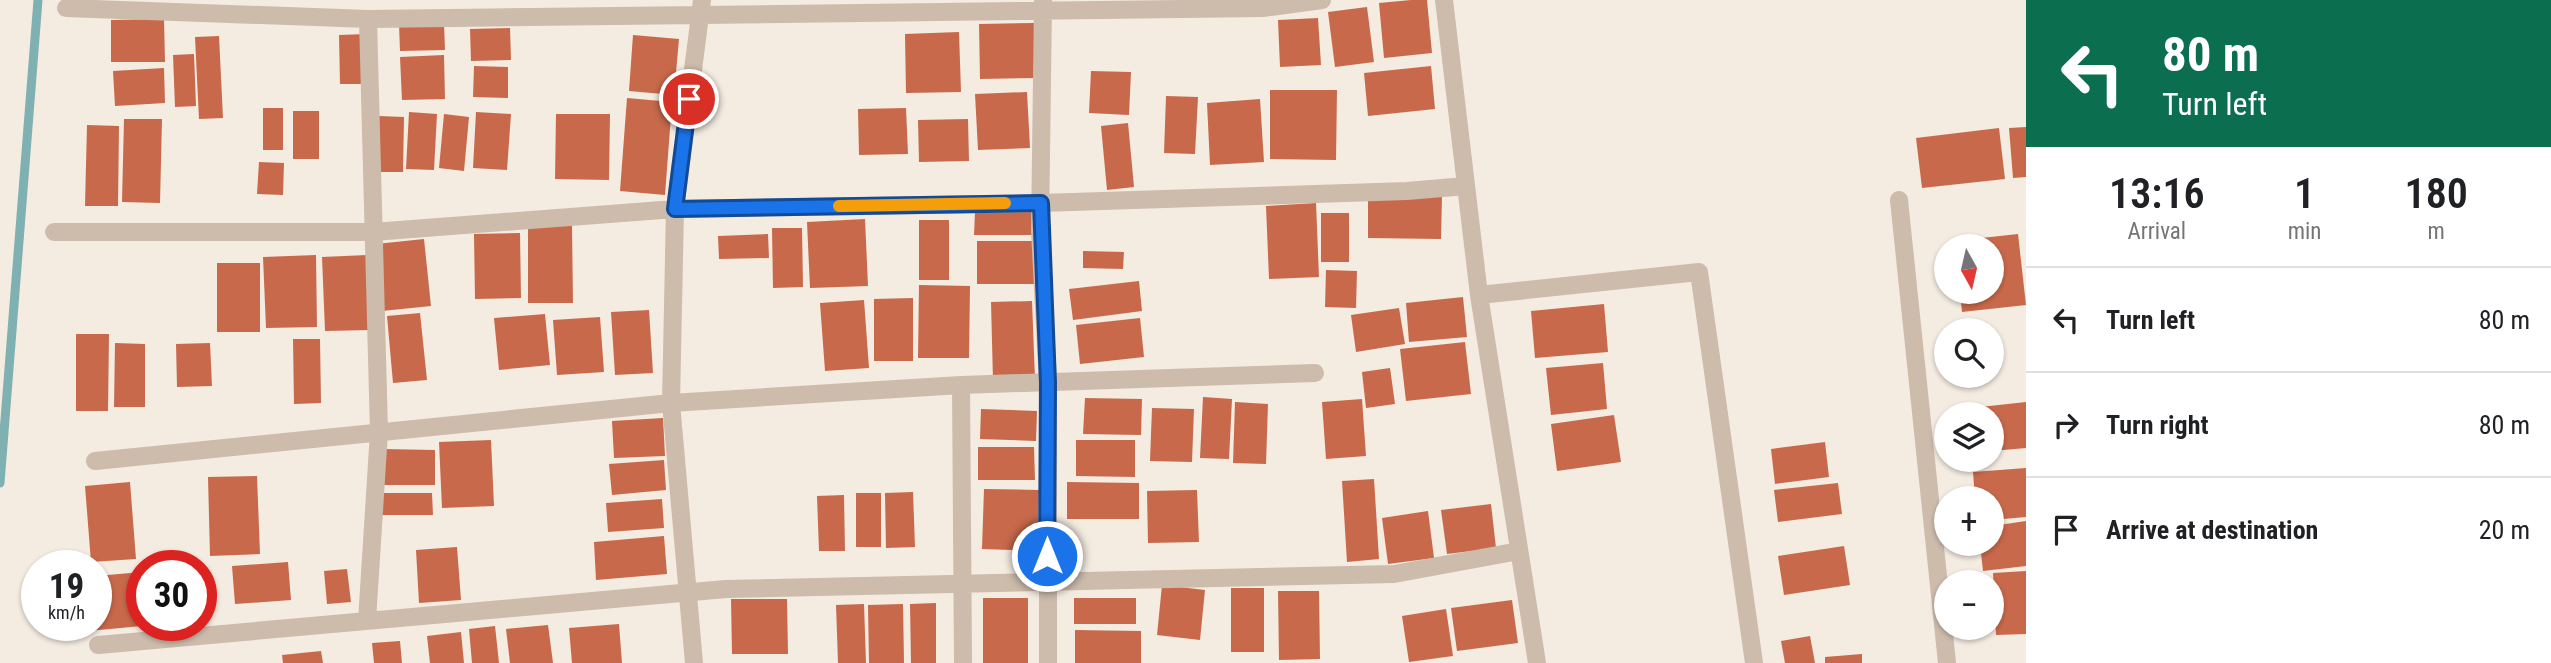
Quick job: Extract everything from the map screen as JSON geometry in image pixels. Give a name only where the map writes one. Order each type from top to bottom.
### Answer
[{"type":"street","points":[[66,8],[368,19],[701,8],[1263,8],[1322,0]]},
{"type":"street","points":[[1444,0],[1479,295],[1537,663]]},
{"type":"street","points":[[1043,6],[1041,203],[1048,383],[1048,663]]},
{"type":"street","points":[[694,663],[671,403],[675,209],[701,8]]},
{"type":"street","points":[[367,621],[379,432],[368,19]]},
{"type":"street","points":[[54,232],[373,232],[675,209],[1041,203],[1407,191],[1466,186]]},
{"type":"street","points":[[1899,201],[1947,663]]},
{"type":"street","points":[[1479,295],[1699,272],[1754,663]]},
{"type":"street","points":[[94,461],[671,403],[961,385],[1315,373]]},
{"type":"street","points":[[961,385],[962,663]]},
{"type":"street","points":[[98,645],[726,589],[1394,574],[1520,551]]},
{"type":"building","points":[[1427,0],[1432,53],[1384,58],[1379,3]]},
{"type":"building","points":[[1367,7],[1374,62],[1335,67],[1328,12]]},
{"type":"building","points":[[1318,18],[1321,65],[1280,67],[1278,20]]},
{"type":"building","points":[[164,19],[165,62],[111,62],[111,20]]},
{"type":"building","points":[[444,23],[445,50],[400,51],[399,24]]},
{"type":"building","points":[[1035,23],[1037,78],[980,79],[979,24]]},
{"type":"building","points":[[510,28],[511,60],[471,61],[470,29]]},
{"type":"building","points":[[959,32],[961,92],[906,93],[905,34]]},
{"type":"building","points":[[366,34],[367,84],[340,84],[339,35]]},
{"type":"building","points":[[633,35],[679,39],[674,95],[629,91]]},
{"type":"building","points":[[219,36],[223,118],[199,119],[195,37]]},
{"type":"building","points":[[194,54],[196,106],[175,107],[173,55]]},
{"type":"building","points":[[444,55],[445,99],[402,100],[400,57]]},
{"type":"building","points":[[474,66],[508,67],[508,98],[473,97]]},
{"type":"building","points":[[1431,66],[1435,109],[1368,116],[1364,73]]},
{"type":"building","points":[[164,68],[165,103],[115,106],[113,71]]},
{"type":"building","points":[[1091,71],[1131,72],[1129,115],[1089,113]]},
{"type":"building","points":[[1270,90],[1337,90],[1336,160],[1270,159]]},
{"type":"building","points":[[1027,92],[1030,148],[978,150],[975,94]]},
{"type":"building","points":[[1166,96],[1198,97],[1195,154],[1164,153]]},
{"type":"building","points":[[627,98],[672,102],[665,195],[620,191]]},
{"type":"building","points":[[1260,99],[1264,162],[1210,165],[1207,103]]},
{"type":"building","points":[[263,108],[283,108],[283,150],[263,150]]},
{"type":"building","points":[[906,108],[908,154],[859,155],[858,109]]},
{"type":"building","points":[[293,111],[319,111],[319,159],[293,159]]},
{"type":"building","points":[[409,112],[437,114],[434,170],[406,169]]},
{"type":"building","points":[[476,112],[511,114],[507,170],[473,168]]},
{"type":"building","points":[[444,114],[469,117],[464,171],[439,168]]},
{"type":"building","points":[[556,114],[610,114],[609,180],[555,179]]},
{"type":"building","points":[[379,116],[404,117],[403,172],[378,172]]},
{"type":"building","points":[[124,119],[162,119],[160,203],[122,202]]},
{"type":"building","points":[[968,119],[969,161],[919,162],[918,120]]},
{"type":"building","points":[[1128,123],[1134,187],[1107,190],[1101,126]]},
{"type":"building","points":[[87,125],[119,126],[118,206],[85,206]]},
{"type":"building","points":[[2026,127],[2026,177],[2013,178],[2009,128]]},
{"type":"building","points":[[1999,128],[2005,179],[1922,188],[1916,138]]},
{"type":"building","points":[[259,162],[284,163],[283,195],[257,194]]},
{"type":"building","points":[[1368,196],[1442,196],[1441,239],[1368,238]]},
{"type":"building","points":[[1316,203],[1319,277],[1269,279],[1266,206]]},
{"type":"building","points":[[975,212],[1035,212],[1035,235],[974,235]]},
{"type":"building","points":[[1321,213],[1349,213],[1349,262],[1321,262]]},
{"type":"building","points":[[865,219],[868,286],[810,288],[807,222]]},
{"type":"building","points":[[919,220],[949,220],[949,280],[919,280]]},
{"type":"building","points":[[572,225],[573,303],[528,303],[528,226]]},
{"type":"building","points":[[772,228],[802,228],[803,287],[773,288]]},
{"type":"building","points":[[520,233],[521,298],[475,299],[474,234]]},
{"type":"building","points":[[768,234],[769,258],[719,259],[718,236]]},
{"type":"building","points":[[2018,234],[2026,305],[1962,312],[1961,304],[2004,304],[2004,236]]},
{"type":"building","points":[[424,239],[431,306],[382,311],[376,244]]},
{"type":"building","points":[[977,241],[1035,241],[1035,284],[977,284]]},
{"type":"building","points":[[1083,251],[1124,252],[1123,269],[1083,268]]},
{"type":"building","points":[[316,255],[317,327],[266,328],[263,257]]},
{"type":"building","points":[[367,255],[370,330],[325,331],[322,257]]},
{"type":"building","points":[[217,263],[260,263],[260,332],[217,332]]},
{"type":"building","points":[[1326,270],[1357,271],[1356,308],[1325,307]]},
{"type":"building","points":[[1139,281],[1142,311],[1073,320],[1069,289]]},
{"type":"building","points":[[919,285],[970,286],[969,358],[918,358]]},
{"type":"building","points":[[1463,297],[1467,337],[1409,342],[1406,303]]},
{"type":"building","points":[[913,298],[913,361],[874,361],[874,299]]},
{"type":"building","points":[[864,300],[869,368],[825,371],[820,303]]},
{"type":"building","points":[[1032,301],[1035,379],[993,381],[991,302]]},
{"type":"building","points":[[1604,304],[1608,352],[1535,358],[1531,311]]},
{"type":"building","points":[[1399,308],[1405,344],[1356,352],[1351,315]]},
{"type":"building","points":[[649,310],[653,373],[615,375],[611,312]]},
{"type":"building","points":[[420,313],[427,380],[393,383],[387,316]]},
{"type":"building","points":[[545,314],[550,365],[499,370],[494,318]]},
{"type":"building","points":[[600,317],[604,372],[557,375],[553,320]]},
{"type":"building","points":[[1140,318],[1144,357],[1080,364],[1076,325]]},
{"type":"building","points":[[76,334],[109,334],[108,411],[76,411]]},
{"type":"building","points":[[293,339],[320,339],[321,403],[294,404]]},
{"type":"building","points":[[1465,342],[1471,394],[1406,401],[1400,349]]},
{"type":"building","points":[[115,343],[145,344],[145,407],[114,407]]},
{"type":"building","points":[[210,343],[212,386],[177,387],[176,344]]},
{"type":"building","points":[[1603,363],[1607,409],[1551,415],[1546,368]]},
{"type":"building","points":[[1390,368],[1395,404],[1366,408],[1362,372]]},
{"type":"building","points":[[1203,397],[1232,399],[1229,459],[1200,458]]},
{"type":"building","points":[[1085,398],[1142,399],[1141,435],[1083,434]]},
{"type":"building","points":[[1362,399],[1366,456],[1326,459],[1322,402]]},
{"type":"building","points":[[1235,402],[1268,404],[1266,464],[1233,463]]},
{"type":"building","points":[[2026,402],[2026,448],[2004,450],[2004,404]]},
{"type":"building","points":[[1152,408],[1194,409],[1192,462],[1150,461]]},
{"type":"building","points":[[981,409],[1037,411],[1036,441],[980,439]]},
{"type":"building","points":[[1614,415],[1621,462],[1557,471],[1551,424]]},
{"type":"building","points":[[663,418],[665,456],[614,458],[612,421]]},
{"type":"building","points":[[491,440],[494,506],[442,508],[439,442]]},
{"type":"building","points":[[1076,440],[1135,440],[1135,477],[1076,476]]},
{"type":"building","points":[[1825,442],[1829,477],[1775,484],[1771,449]]},
{"type":"building","points":[[978,447],[1034,447],[1035,480],[978,480]]},
{"type":"building","points":[[383,449],[435,450],[435,485],[382,485]]},
{"type":"building","points":[[664,460],[666,490],[612,495],[609,464]]},
{"type":"building","points":[[2026,468],[2026,517],[2004,519],[2004,486],[1974,486],[1973,472],[2004,472],[2004,470]]},
{"type":"building","points":[[257,476],[260,554],[217,556],[217,550],[210,550],[208,477]]},
{"type":"building","points":[[1374,479],[1379,559],[1347,562],[1342,481]]},
{"type":"building","points":[[130,482],[135,550],[126,550],[126,560],[112,561],[112,550],[90,550],[85,486]]},
{"type":"building","points":[[1067,482],[1139,483],[1139,519],[1067,519]]},
{"type":"building","points":[[1838,483],[1842,514],[1778,522],[1774,490]]},
{"type":"building","points":[[984,489],[1039,490],[1037,551],[982,549]]},
{"type":"building","points":[[1197,490],[1199,542],[1148,543],[1147,491]]},
{"type":"building","points":[[913,492],[915,547],[886,548],[885,493]]},
{"type":"building","points":[[379,493],[432,493],[433,515],[379,515]]},
{"type":"building","points":[[856,493],[881,493],[881,547],[856,547]]},
{"type":"building","points":[[844,495],[845,551],[819,551],[817,496]]},
{"type":"building","points":[[662,499],[664,528],[608,532],[606,503]]},
{"type":"building","points":[[1491,504],[1496,548],[1447,554],[1441,510]]},
{"type":"building","points":[[1428,511],[1434,558],[1388,564],[1382,518]]},
{"type":"building","points":[[2026,521],[2026,566],[1983,570],[1981,556],[2004,556],[2004,524]]},
{"type":"building","points":[[664,536],[667,574],[596,580],[594,542]]},
{"type":"building","points":[[1844,546],[1850,585],[1784,595],[1778,556]]},
{"type":"building","points":[[457,547],[461,600],[419,603],[416,550]]},
{"type":"building","points":[[288,562],[291,600],[235,604],[232,566]]},
{"type":"building","points":[[347,569],[351,602],[327,604],[324,571]]},
{"type":"building","points":[[2026,571],[2026,634],[2004,635],[2004,572]]},
{"type":"building","points":[[126,573],[126,627],[112,629],[112,575]]},
{"type":"building","points":[[1162,585],[1205,590],[1200,640],[1157,635]]},
{"type":"building","points":[[1231,588],[1264,588],[1264,652],[1231,652]]},
{"type":"building","points":[[1278,591],[1319,591],[1320,659],[1279,660]]},
{"type":"building","points":[[983,598],[1028,598],[1028,663],[983,663]]},
{"type":"building","points":[[1074,598],[1136,598],[1136,624],[1074,624]]},
{"type":"building","points":[[731,599],[787,599],[788,654],[732,654]]},
{"type":"building","points":[[1512,600],[1518,643],[1457,651],[1451,608]]},
{"type":"building","points":[[936,603],[936,663],[911,663],[910,604]]},
{"type":"building","points":[[864,604],[866,663],[838,663],[836,605]]},
{"type":"building","points":[[903,604],[904,663],[869,663],[868,605]]},
{"type":"building","points":[[1446,609],[1453,656],[1409,662],[1402,616]]},
{"type":"building","points":[[619,624],[622,663],[572,663],[569,628]]},
{"type":"building","points":[[548,625],[553,663],[510,663],[506,629]]},
{"type":"building","points":[[495,626],[499,663],[472,663],[469,629]]},
{"type":"building","points":[[1075,630],[1141,631],[1141,663],[1075,663]]},
{"type":"building","points":[[461,632],[464,663],[430,663],[427,636]]},
{"type":"building","points":[[1810,636],[1815,663],[1785,663],[1781,641]]},
{"type":"building","points":[[400,641],[402,663],[374,663],[372,643]]},
{"type":"building","points":[[321,651],[323,663],[283,663],[282,655]]},
{"type":"building","points":[[1862,654],[1862,663],[1825,663],[1825,657]]},
{"type":"waterway","points":[[0,483],[38,0]]},
{"type":"slow traffic","points":[[839,206],[1005,203]]},
{"type":"route","points":[[689,99],[675,209],[1041,203],[1048,383],[1047,556]]}]
